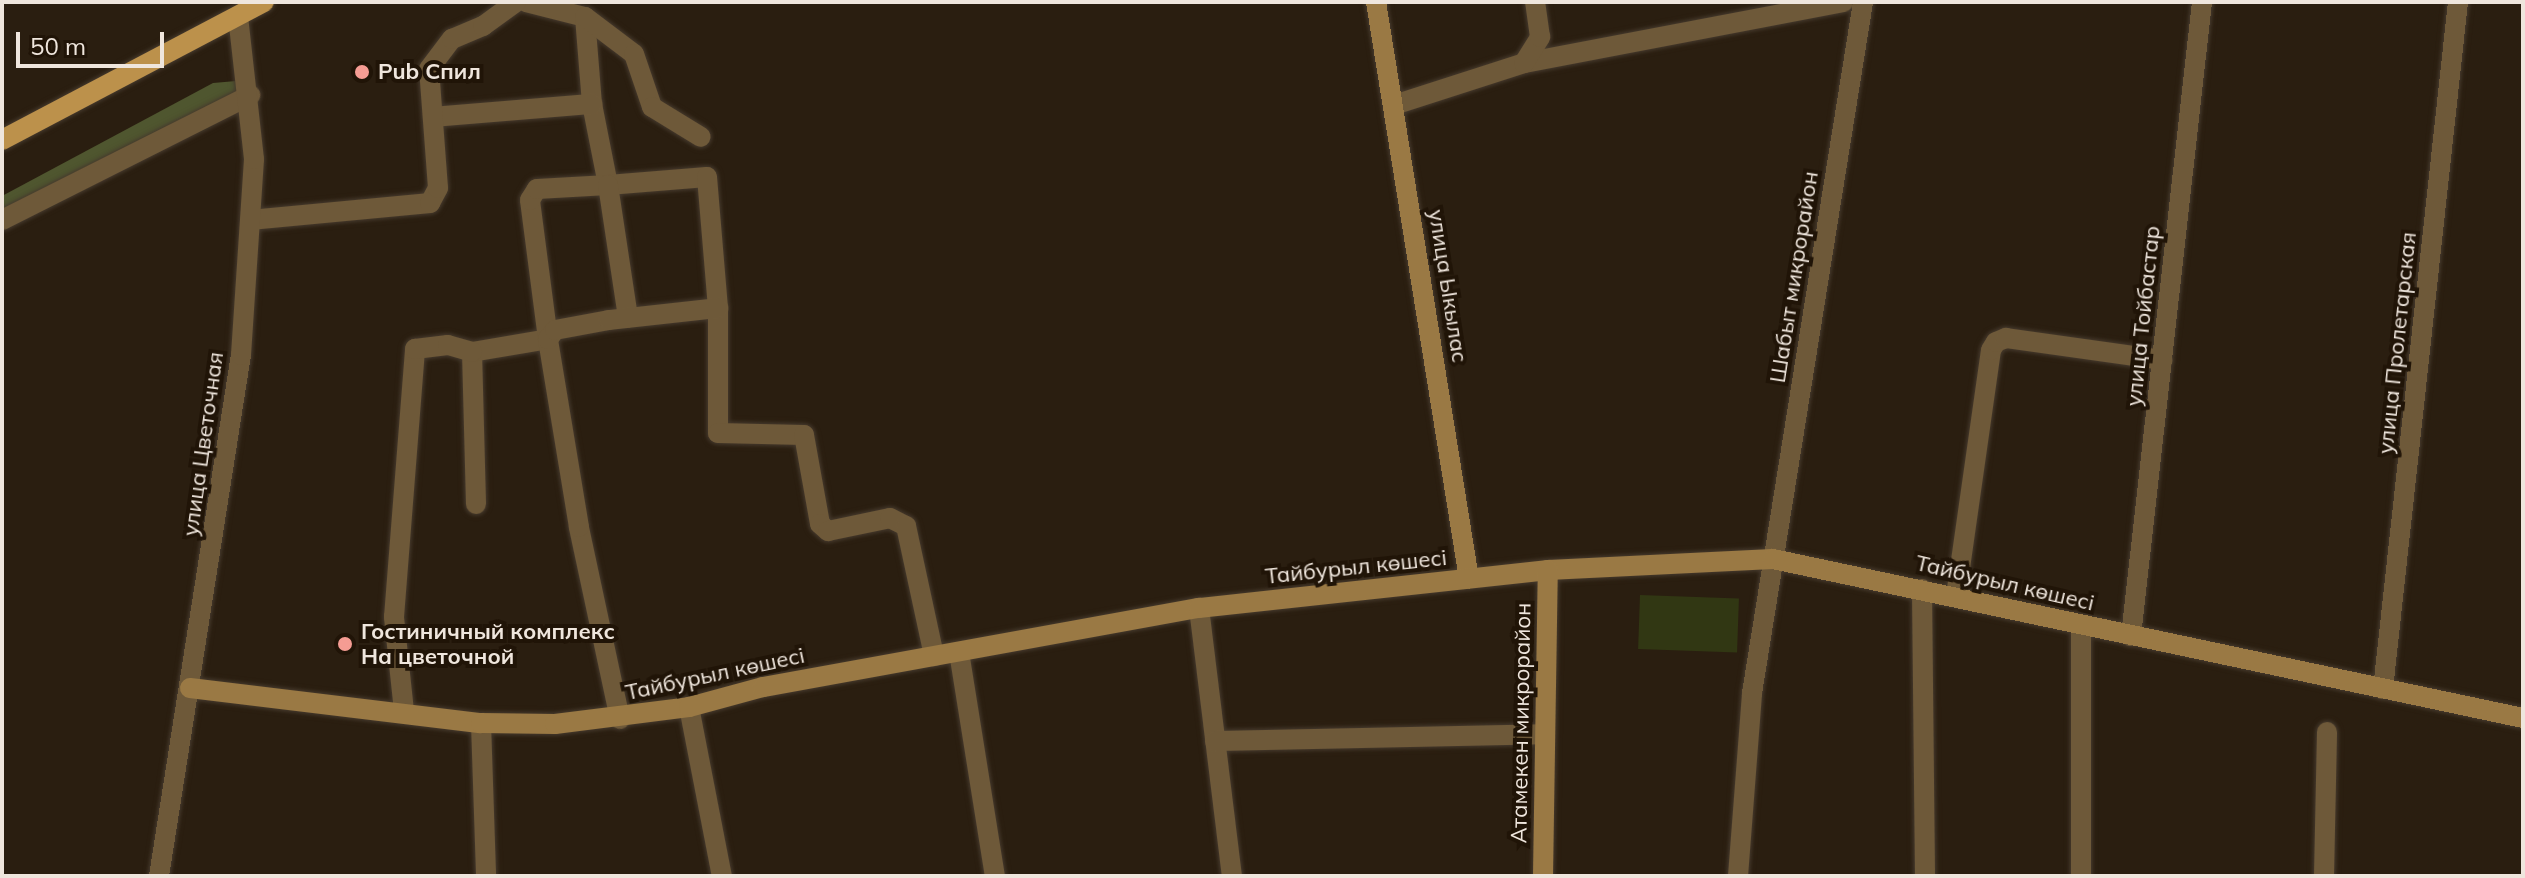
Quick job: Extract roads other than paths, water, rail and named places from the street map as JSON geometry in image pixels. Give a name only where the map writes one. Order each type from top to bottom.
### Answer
[{"type":"main road","points":[[2,140],[264,2]]},
{"type":"street","points":[[250,220],[430,203],[438,188],[429,69],[436,54],[516,2]]},
{"type":"street","points":[[526,2],[585,17],[634,54],[652,107],[701,137]]},
{"type":"street","name":"улица Ыкылас","points":[[1376,2],[1469,579]]},
{"type":"street","points":[[1524,63],[1540,37],[1535,2]]},
{"type":"street","points":[[1394,105],[1524,63],[1843,2]]},
{"type":"street","name":"Шабыт микрорайон","points":[[1738,876],[1752,693],[1863,2]]},
{"type":"street","name":"улица Тойбастар","points":[[2131,636],[2202,2]]},
{"type":"street","name":"улица Пролетарская","points":[[2383,689],[2458,2]]},
{"type":"street","name":"улица Цветочная","points":[[159,876],[241,355],[254,159],[250,95],[238,16]]},
{"type":"street","points":[[585,17],[592,104],[628,317]]},
{"type":"street","points":[[2,220],[250,95]]},
{"type":"street","points":[[433,117],[592,104]]},
{"type":"street","points":[[620,719],[579,527],[548,339],[533,193],[537,189],[706,175],[718,308],[718,433],[804,435],[820,524],[828,531],[890,518],[906,526],[934,656]]},
{"type":"street","points":[[404,711],[394,617],[413,360],[420,346],[472,352],[548,339],[555,330],[628,317],[718,308]]},
{"type":"street","points":[[1956,596],[1996,342],[2006,338],[2162,360]]},
{"type":"street","points":[[472,352],[476,504]]},
{"type":"street","name":"Тайбурыл көшесі","points":[[190,688],[404,711],[481,723],[620,719],[689,707],[763,687],[1199,608],[1548,570],[1773,559],[2523,718]]},
{"type":"street","name":"Атамекен микрорайон","points":[[1543,876],[1548,570]]},
{"type":"street","points":[[1922,589],[1925,876]]},
{"type":"street","points":[[1199,608],[1232,876]]},
{"type":"street","points":[[2081,625],[2081,876]]},
{"type":"street","points":[[959,652],[995,876]]},
{"type":"street","points":[[689,707],[722,876]]},
{"type":"street","points":[[481,723],[486,876]]},
{"type":"street","points":[[2324,876],[2327,732]]},
{"type":"street","points":[[1215,741],[1545,734]]},
{"type":"place","name":"Pub Спил","points":[[362,72]]},
{"type":"place","name":"Гостиничный комплекс На цветочной","points":[[345,644]]}]
